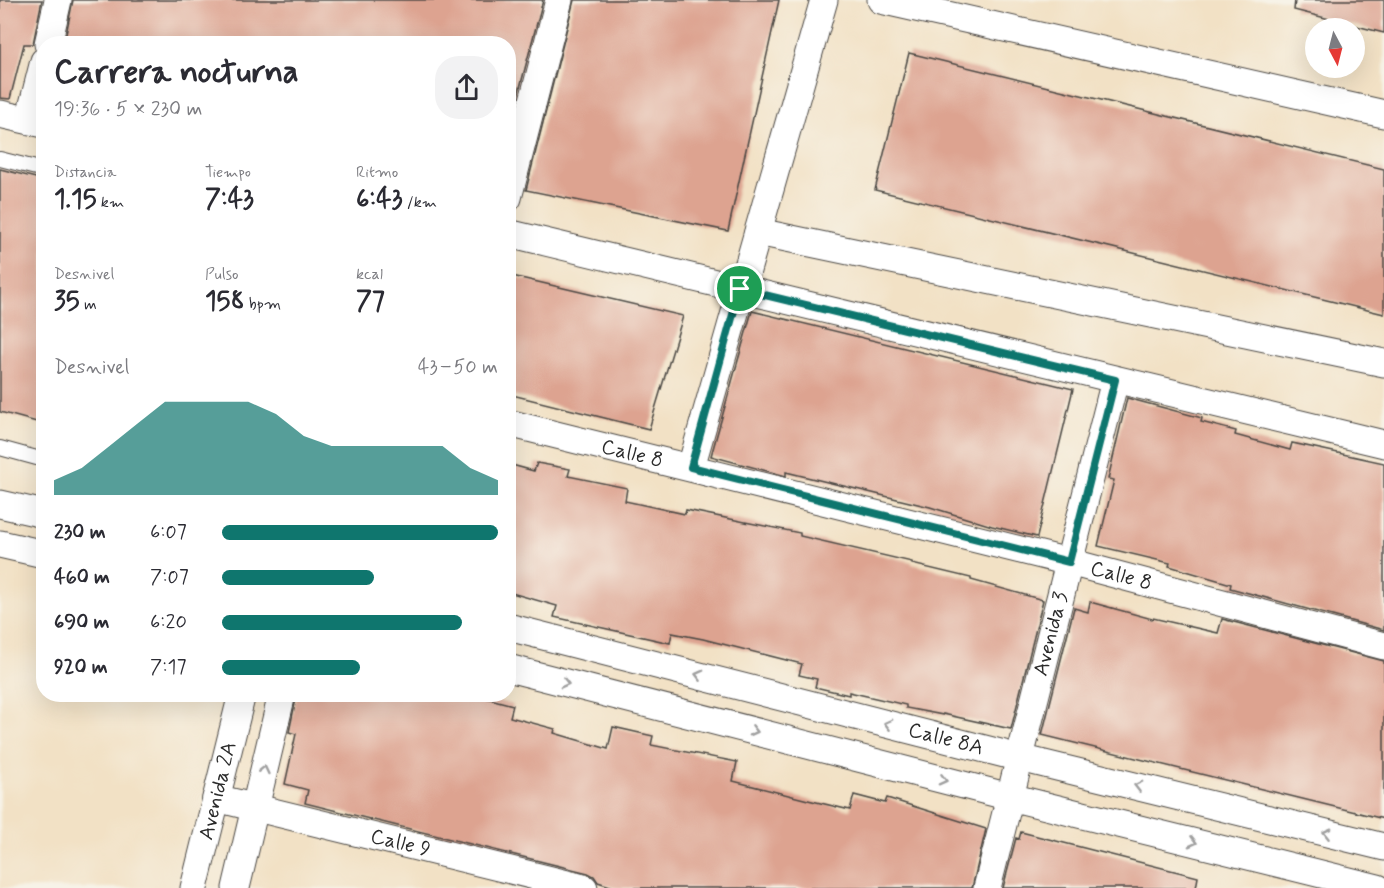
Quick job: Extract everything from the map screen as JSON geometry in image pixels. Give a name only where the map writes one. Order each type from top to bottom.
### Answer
[{"type":"street","points":[[50,36],[58,0]]},
{"type":"street","points":[[516,167],[559,0]]},
{"type":"street","points":[[691,467],[824,0]]},
{"type":"street","points":[[881,0],[1384,114]]},
{"type":"street","points":[[0,114],[36,122]]},
{"type":"street","points":[[758,232],[1384,363]]},
{"type":"street","points":[[516,235],[1384,444]]},
{"type":"street","name":"Avenida 3","points":[[987,888],[1115,380]]},
{"type":"street","name":"Calle 8","points":[[516,425],[1069,562],[1384,646]]},
{"type":"street","points":[[0,504],[36,512]]},
{"type":"street","points":[[0,544],[36,552]]},
{"type":"street","name":"Calle 8A","points":[[516,629],[1020,758],[1384,847]]},
{"type":"street","name":"Calle 8A","points":[[516,670],[1010,797],[1378,888]]},
{"type":"street","name":"Avenida 2A","points":[[194,888],[241,702]]},
{"type":"street","name":"Avenida 2A","points":[[236,888],[280,702]]},
{"type":"street","name":"Calle 9","points":[[216,798],[584,888]]},
{"type":"lane","points":[[0,159],[36,168]]},
{"type":"lane","points":[[0,448],[36,458]]},
{"type":"building","points":[[0,0],[42,0],[33,44],[24,44],[10,99],[0,98]]},
{"type":"building","points":[[73,0],[543,0],[516,103],[516,36],[66,36]]},
{"type":"building","points":[[574,0],[779,0],[728,231],[526,190]]},
{"type":"building","points":[[1295,0],[1384,0],[1384,33],[1365,28],[1365,18],[1325,18],[1294,10]]},
{"type":"building","points":[[909,53],[1384,169],[1384,314],[875,190]]},
{"type":"building","points":[[0,169],[36,178],[36,422],[0,412]]},
{"type":"building","points":[[516,277],[683,316],[649,429],[516,396]]},
{"type":"building","points":[[752,311],[1073,389],[1037,537],[930,507],[786,472],[786,476],[711,456]]},
{"type":"building","points":[[1127,398],[1202,418],[1201,422],[1236,431],[1235,435],[1290,450],[1292,443],[1384,463],[1384,630],[1230,588],[1231,584],[1169,566],[1170,563],[1098,546],[1114,480],[1108,479]]},
{"type":"building","points":[[537,463],[570,469],[568,476],[627,488],[625,501],[685,514],[686,510],[800,533],[800,536],[912,562],[912,564],[971,578],[971,580],[1043,600],[1011,729],[906,708],[906,705],[849,692],[849,695],[815,687],[817,679],[799,675],[802,664],[703,639],[672,633],[670,643],[554,617],[557,606],[516,594],[516,466],[534,471]]},
{"type":"building","points":[[1090,602],[1152,619],[1218,633],[1222,619],[1384,661],[1384,819],[1042,735],[1074,608],[1088,612]]},
{"type":"building","points":[[295,702],[502,702],[513,705],[510,717],[555,729],[554,733],[608,749],[613,727],[653,736],[651,745],[737,762],[733,781],[850,810],[854,795],[885,803],[887,798],[986,829],[972,888],[616,888],[598,882],[588,873],[305,803],[308,790],[285,784],[296,734],[289,732]]},
{"type":"building","points":[[1021,832],[1198,877],[1196,888],[1003,888],[1016,838],[1019,839]]},
{"type":"route","points":[[740,289],[1115,380],[1069,562],[691,467],[740,289]]}]
